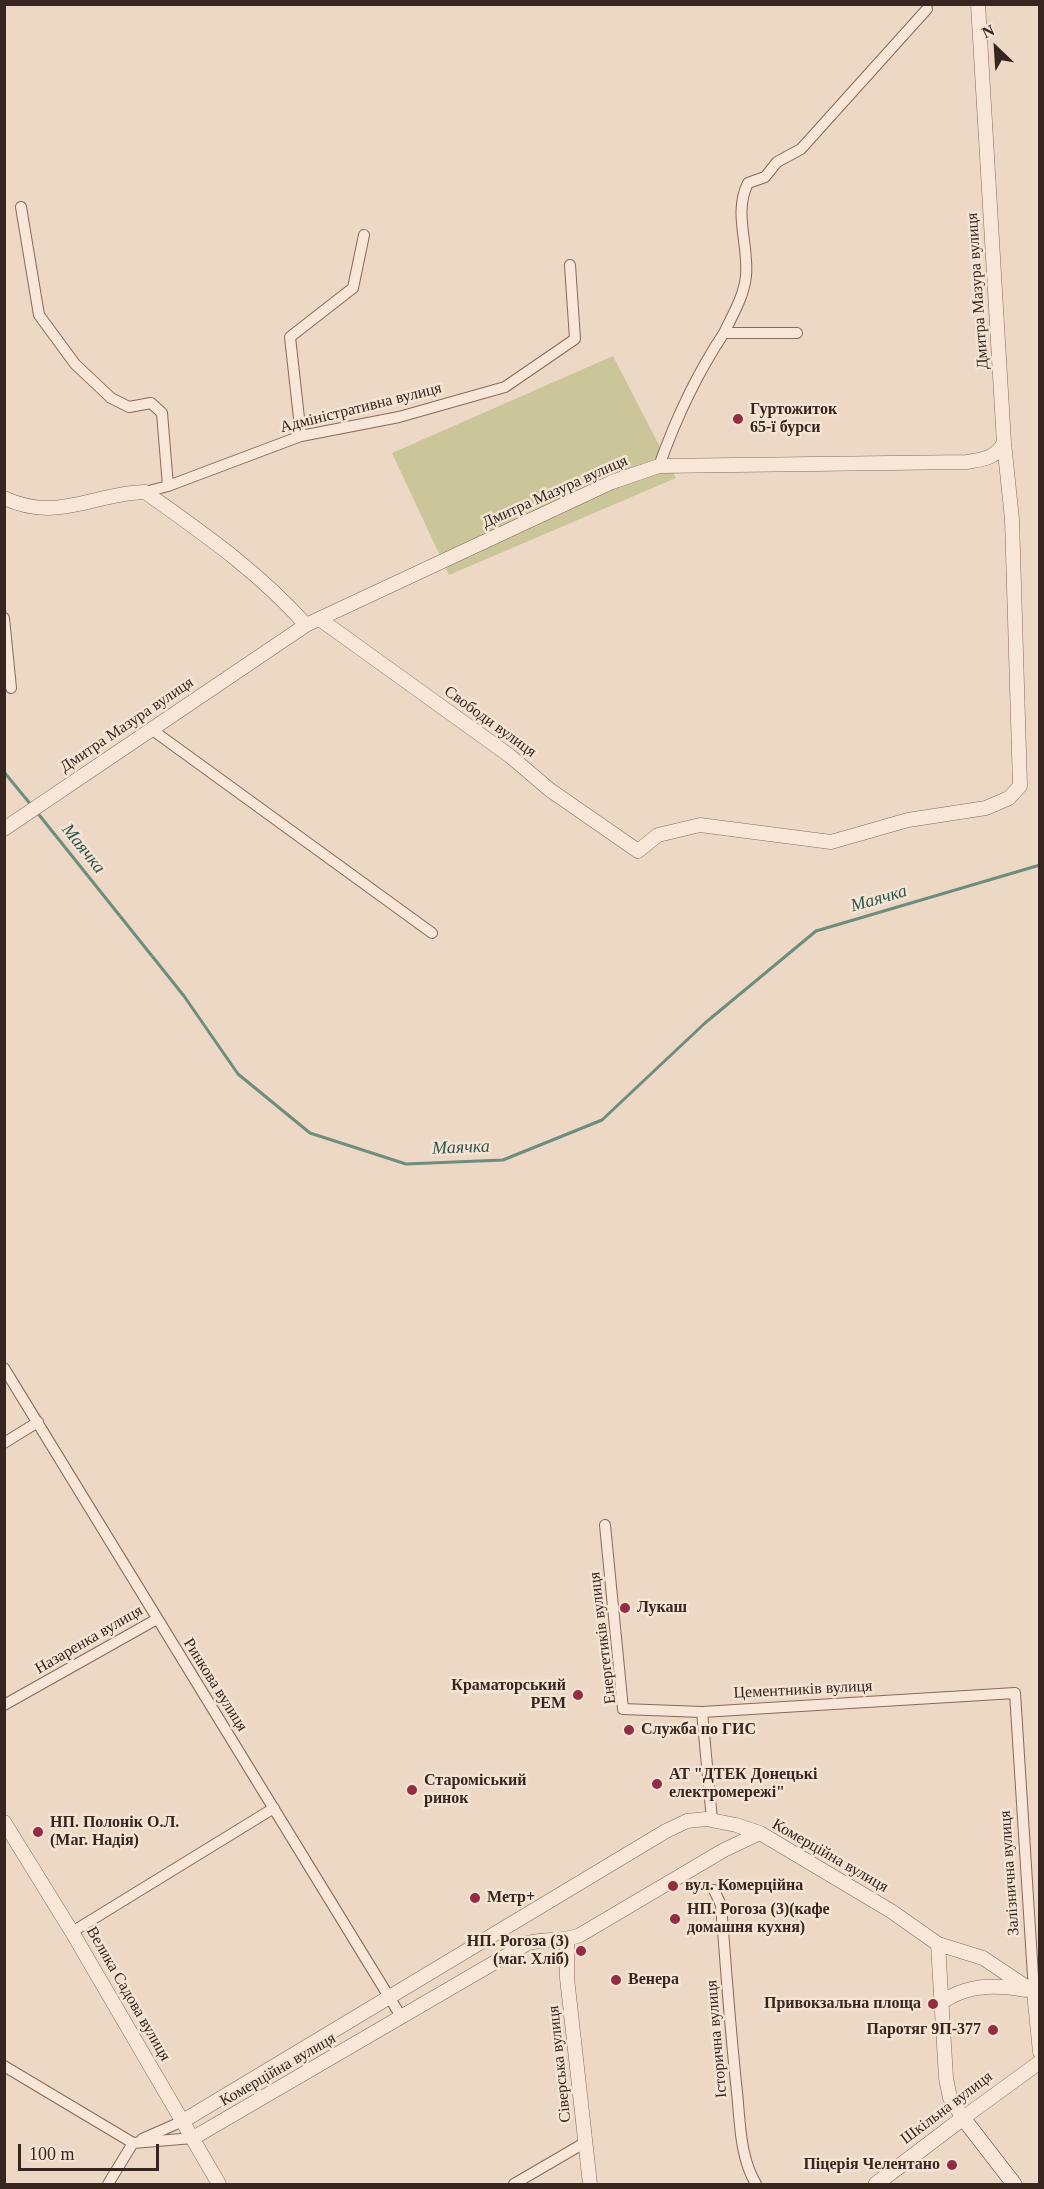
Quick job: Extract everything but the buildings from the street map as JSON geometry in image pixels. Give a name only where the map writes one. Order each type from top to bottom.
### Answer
[{"type":"main road","name":"Шкільна вулиця","points":[[876,2184],[963,2118]]},
{"type":"main road","points":[[963,2118],[1014,2184]]},
{"type":"street","name":"Дмитра Мазура вулиця","points":[[7,827],[306,625],[321,620],[394,582],[591,491],[659,466],[967,462],[989,459],[998,452],[1004,443],[978,4]]},
{"type":"street","points":[[659,466],[677,418],[699,371],[724,333],[742,295],[746,275],[740,214],[748,183],[765,177],[777,162],[801,149],[927,9]]},
{"type":"street","points":[[21,207],[39,315],[75,364],[111,398],[129,407],[151,403],[162,413],[168,486]]},
{"type":"street","points":[[301,436],[290,337],[353,288],[364,235]]},
{"type":"street","name":"Адміністративна вулиця","points":[[4,498],[24,508],[67,508],[145,492],[168,486],[301,436],[399,417],[505,387],[575,339],[570,266]]},
{"type":"street","points":[[724,333],[797,333]]},
{"type":"street","name":"Свободи вулиця","points":[[321,620],[510,756],[550,790],[638,851],[658,835],[700,825],[831,842],[908,820],[986,808],[1016,793],[1020,786],[1012,519],[1004,443]]},
{"type":"street","points":[[145,492],[241,560],[279,595],[306,625]]},
{"type":"street","points":[[4,618],[11,688]]},
{"type":"street","points":[[151,729],[432,933]]},
{"type":"street","name":"Ринкова вулиця","points":[[4,1368],[402,2018]]},
{"type":"street","points":[[4,1443],[38,1422]]},
{"type":"street","name":"Енергетиків вулиця","points":[[605,1525],[623,1709],[702,1712]]},
{"type":"street","name":"Назаренка вулиця","points":[[4,1705],[156,1619]]},
{"type":"street","name":"Цементників вулиця","points":[[702,1712],[1015,1693]]},
{"type":"street","name":"Залізнична вулиця","points":[[1015,1693],[1034,1992],[1040,2052]]},
{"type":"street","points":[[702,1712],[712,1820]]},
{"type":"street","points":[[72,1932],[274,1808]]},
{"type":"street","name":"Комерційна вулиця","points":[[133,2143],[183,2121],[666,1831],[687,1821],[712,1820],[760,1833],[891,1911],[939,1944],[983,1958],[1034,1992]]},
{"type":"street","name":"Велика Садова вулиця","points":[[4,1822],[72,1932],[219,2184]]},
{"type":"street","name":"Комерційна вулиця","points":[[133,2143],[193,2138],[528,1943],[542,1939],[567,1939],[586,1932],[731,1846],[760,1833]]},
{"type":"street","name":"Історична вулиця","points":[[714,1890],[721,1905],[730,2028],[742,2139],[748,2171],[756,2184]]},
{"type":"street","name":"Сіверська вулиця","points":[[567,1939],[567,1978],[590,2184]]},
{"type":"street","points":[[939,1944],[946,2078],[950,2098],[963,2118]]},
{"type":"street","points":[[941,2003],[957,1993],[988,1987],[1004,1986],[1034,1992]]},
{"type":"street","points":[[337,2028],[349,2048]]},
{"type":"street","name":"Шкільна вулиця","points":[[963,2118],[1040,2062]]},
{"type":"street","points":[[6,2070],[133,2143],[108,2184]]},
{"type":"street","points":[[514,2184],[586,2142]]},
{"type":"shaded area","points":[[613,356],[676,478],[449,575],[392,453]]},
{"type":"waterway","name":"Маячка","points":[[4,772],[32,806]]},
{"type":"waterway","name":"Маячка","points":[[36,811],[184,996],[238,1074],[310,1133],[406,1164],[503,1160],[602,1120],[705,1023],[816,931],[1040,865]]},
{"type":"place","name":"Гуртожиток 65-ї бурси","points":[[738,419]]},
{"type":"place","name":"Лукаш","points":[[625,1608]]},
{"type":"place","name":"Краматорський РЕМ","points":[[578,1695]]},
{"type":"place","name":"Служба по ГИС","points":[[629,1730]]},
{"type":"place","name":"АТ \"ДТЕК Донецькі електромережі\"","points":[[657,1784]]},
{"type":"place","name":"Староміський ринок","points":[[412,1790]]},
{"type":"place","name":"НП. Полонік О.Л. (Маг. Надія)","points":[[38,1832]]},
{"type":"place","name":"вул. Комерційна","points":[[673,1886]]},
{"type":"place","name":"Метр+","points":[[475,1898]]},
{"type":"place","name":"НП. Рогоза (3)(кафе домашня кухня)","points":[[675,1919]]},
{"type":"place","name":"НП. Рогоза (3) (маг. Хліб)","points":[[581,1951]]},
{"type":"place","name":"Венера","points":[[616,1980]]},
{"type":"place","name":"Привокзальна площа","points":[[933,2004]]},
{"type":"place","name":"Паротяг 9П-377","points":[[993,2030]]},
{"type":"place","name":"Піцерія Челентано","points":[[952,2165]]}]
